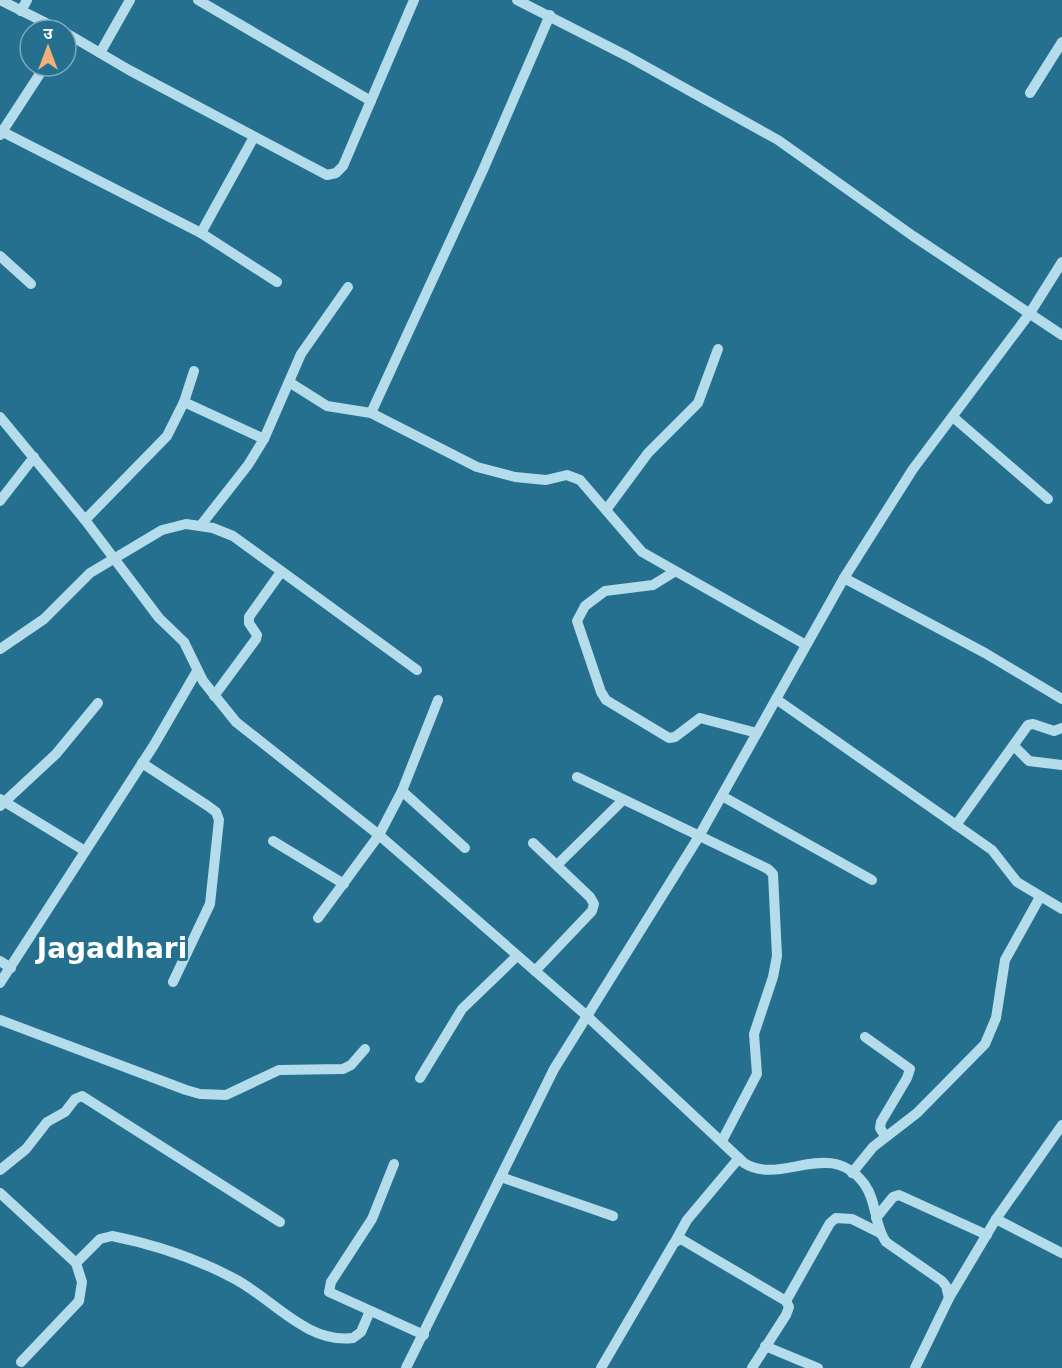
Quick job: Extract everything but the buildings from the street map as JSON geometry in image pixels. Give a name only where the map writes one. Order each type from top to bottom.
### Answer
[{"type":"street","points":[[0,0],[35,18]]},
{"type":"street","points":[[21,11],[27,0]]},
{"type":"street","points":[[100,53],[130,0]]},
{"type":"street","points":[[198,0],[210,3],[371,101]]},
{"type":"street","points":[[78,40],[327,175],[336,173],[344,166],[414,0]]},
{"type":"street","points":[[517,0],[536,4],[550,15],[778,140],[913,236],[1062,335]]},
{"type":"street","points":[[370,412],[483,170],[550,15]]},
{"type":"street","points":[[1030,93],[1062,42]]},
{"type":"street","points":[[37,78],[1,134],[201,233],[278,282]]},
{"type":"street","points":[[201,233],[254,137]]},
{"type":"street","points":[[0,256],[31,284]]},
{"type":"street","points":[[406,1368],[554,1070],[698,838],[844,578],[914,468],[1030,313],[1062,262]]},
{"type":"street","points":[[201,525],[248,465],[264,439],[309,340],[348,287]]},
{"type":"street","points":[[606,510],[648,453],[698,403],[718,348]]},
{"type":"street","points":[[85,520],[167,436],[184,402],[194,371]]},
{"type":"street","points":[[289,382],[327,406],[370,412],[450,455],[487,470],[534,480],[574,477],[642,552],[806,645]]},
{"type":"street","points":[[184,402],[264,439]]},
{"type":"street","points":[[0,417],[85,520],[159,618],[190,650],[197,671],[236,722],[379,835],[587,1016],[739,1158],[754,1169],[775,1170],[818,1161],[830,1163],[852,1173],[871,1195],[880,1233]]},
{"type":"street","points":[[953,417],[1048,499]]},
{"type":"street","points":[[0,501],[34,457]]},
{"type":"street","points":[[0,649],[44,619],[80,582],[114,558],[162,530],[186,524],[201,525],[233,536],[417,670]]},
{"type":"street","points":[[214,696],[255,639],[257,635],[249,623],[249,617],[281,572]]},
{"type":"street","points":[[674,572],[653,585],[605,591],[596,595],[579,614],[577,627],[601,692],[613,706],[669,738],[675,737],[700,718],[757,733]]},
{"type":"street","points":[[844,578],[985,652],[1062,699]]},
{"type":"street","points":[[0,983],[142,763],[197,671]]},
{"type":"street","points":[[776,699],[992,850],[1017,882],[1062,909]]},
{"type":"street","points":[[318,918],[379,835],[402,791],[438,700]]},
{"type":"street","points":[[85,851],[1,802],[56,754],[98,703]]},
{"type":"street","points":[[956,825],[1029,725],[1033,724],[1054,731],[1062,728]]},
{"type":"street","points":[[1014,746],[1029,761],[1062,765]]},
{"type":"street","points":[[142,763],[208,806],[216,812],[219,820],[210,904],[173,982]]},
{"type":"street","points":[[577,777],[698,838],[768,869],[773,874],[776,966],[754,1034],[757,1074],[722,1141]]},
{"type":"street","points":[[402,791],[465,848]]},
{"type":"street","points":[[722,796],[872,880]]},
{"type":"street","points":[[557,865],[622,800]]},
{"type":"street","points":[[273,841],[344,884]]},
{"type":"street","points":[[533,843],[590,897],[594,904],[592,911],[535,972]]},
{"type":"street","points":[[852,1173],[873,1147],[917,1113],[985,1044],[996,1018],[1005,960],[1040,897]]},
{"type":"street","points":[[420,1078],[462,1009],[516,956]]},
{"type":"street","points":[[0,961],[11,968]]},
{"type":"street","points":[[0,1020],[186,1090],[214,1095],[236,1092],[279,1070],[343,1069],[351,1065],[365,1049]]},
{"type":"street","points":[[865,1037],[910,1069],[907,1078],[880,1122],[880,1128],[885,1136]]},
{"type":"street","points":[[1,1166],[26,1149],[47,1122],[65,1112],[75,1099],[82,1096],[280,1222]]},
{"type":"street","points":[[915,1368],[949,1298],[996,1219],[1062,1125]]},
{"type":"street","points":[[601,1368],[687,1220],[739,1158]]},
{"type":"street","points":[[394,1164],[372,1219],[328,1287],[329,1292],[336,1296],[424,1335]]},
{"type":"street","points":[[501,1177],[613,1216]]},
{"type":"street","points":[[0,1193],[76,1263],[82,1282],[79,1301],[21,1362]]},
{"type":"street","points":[[876,1218],[893,1197],[899,1195],[987,1235]]},
{"type":"street","points":[[786,1301],[830,1223],[836,1218],[852,1219],[880,1233],[896,1250],[942,1281],[949,1298]]},
{"type":"street","points":[[996,1219],[1062,1253]]},
{"type":"street","points":[[76,1263],[100,1239],[112,1236],[122,1238],[233,1278],[258,1293],[287,1318],[344,1340],[353,1338],[361,1332],[370,1311]]},
{"type":"street","points":[[676,1240],[687,1241],[786,1301],[789,1307],[786,1315],[752,1368]]},
{"type":"street","points":[[765,1346],[818,1368]]},
{"type":"district","name":"Jagadhari","points":[[112,948]]}]
